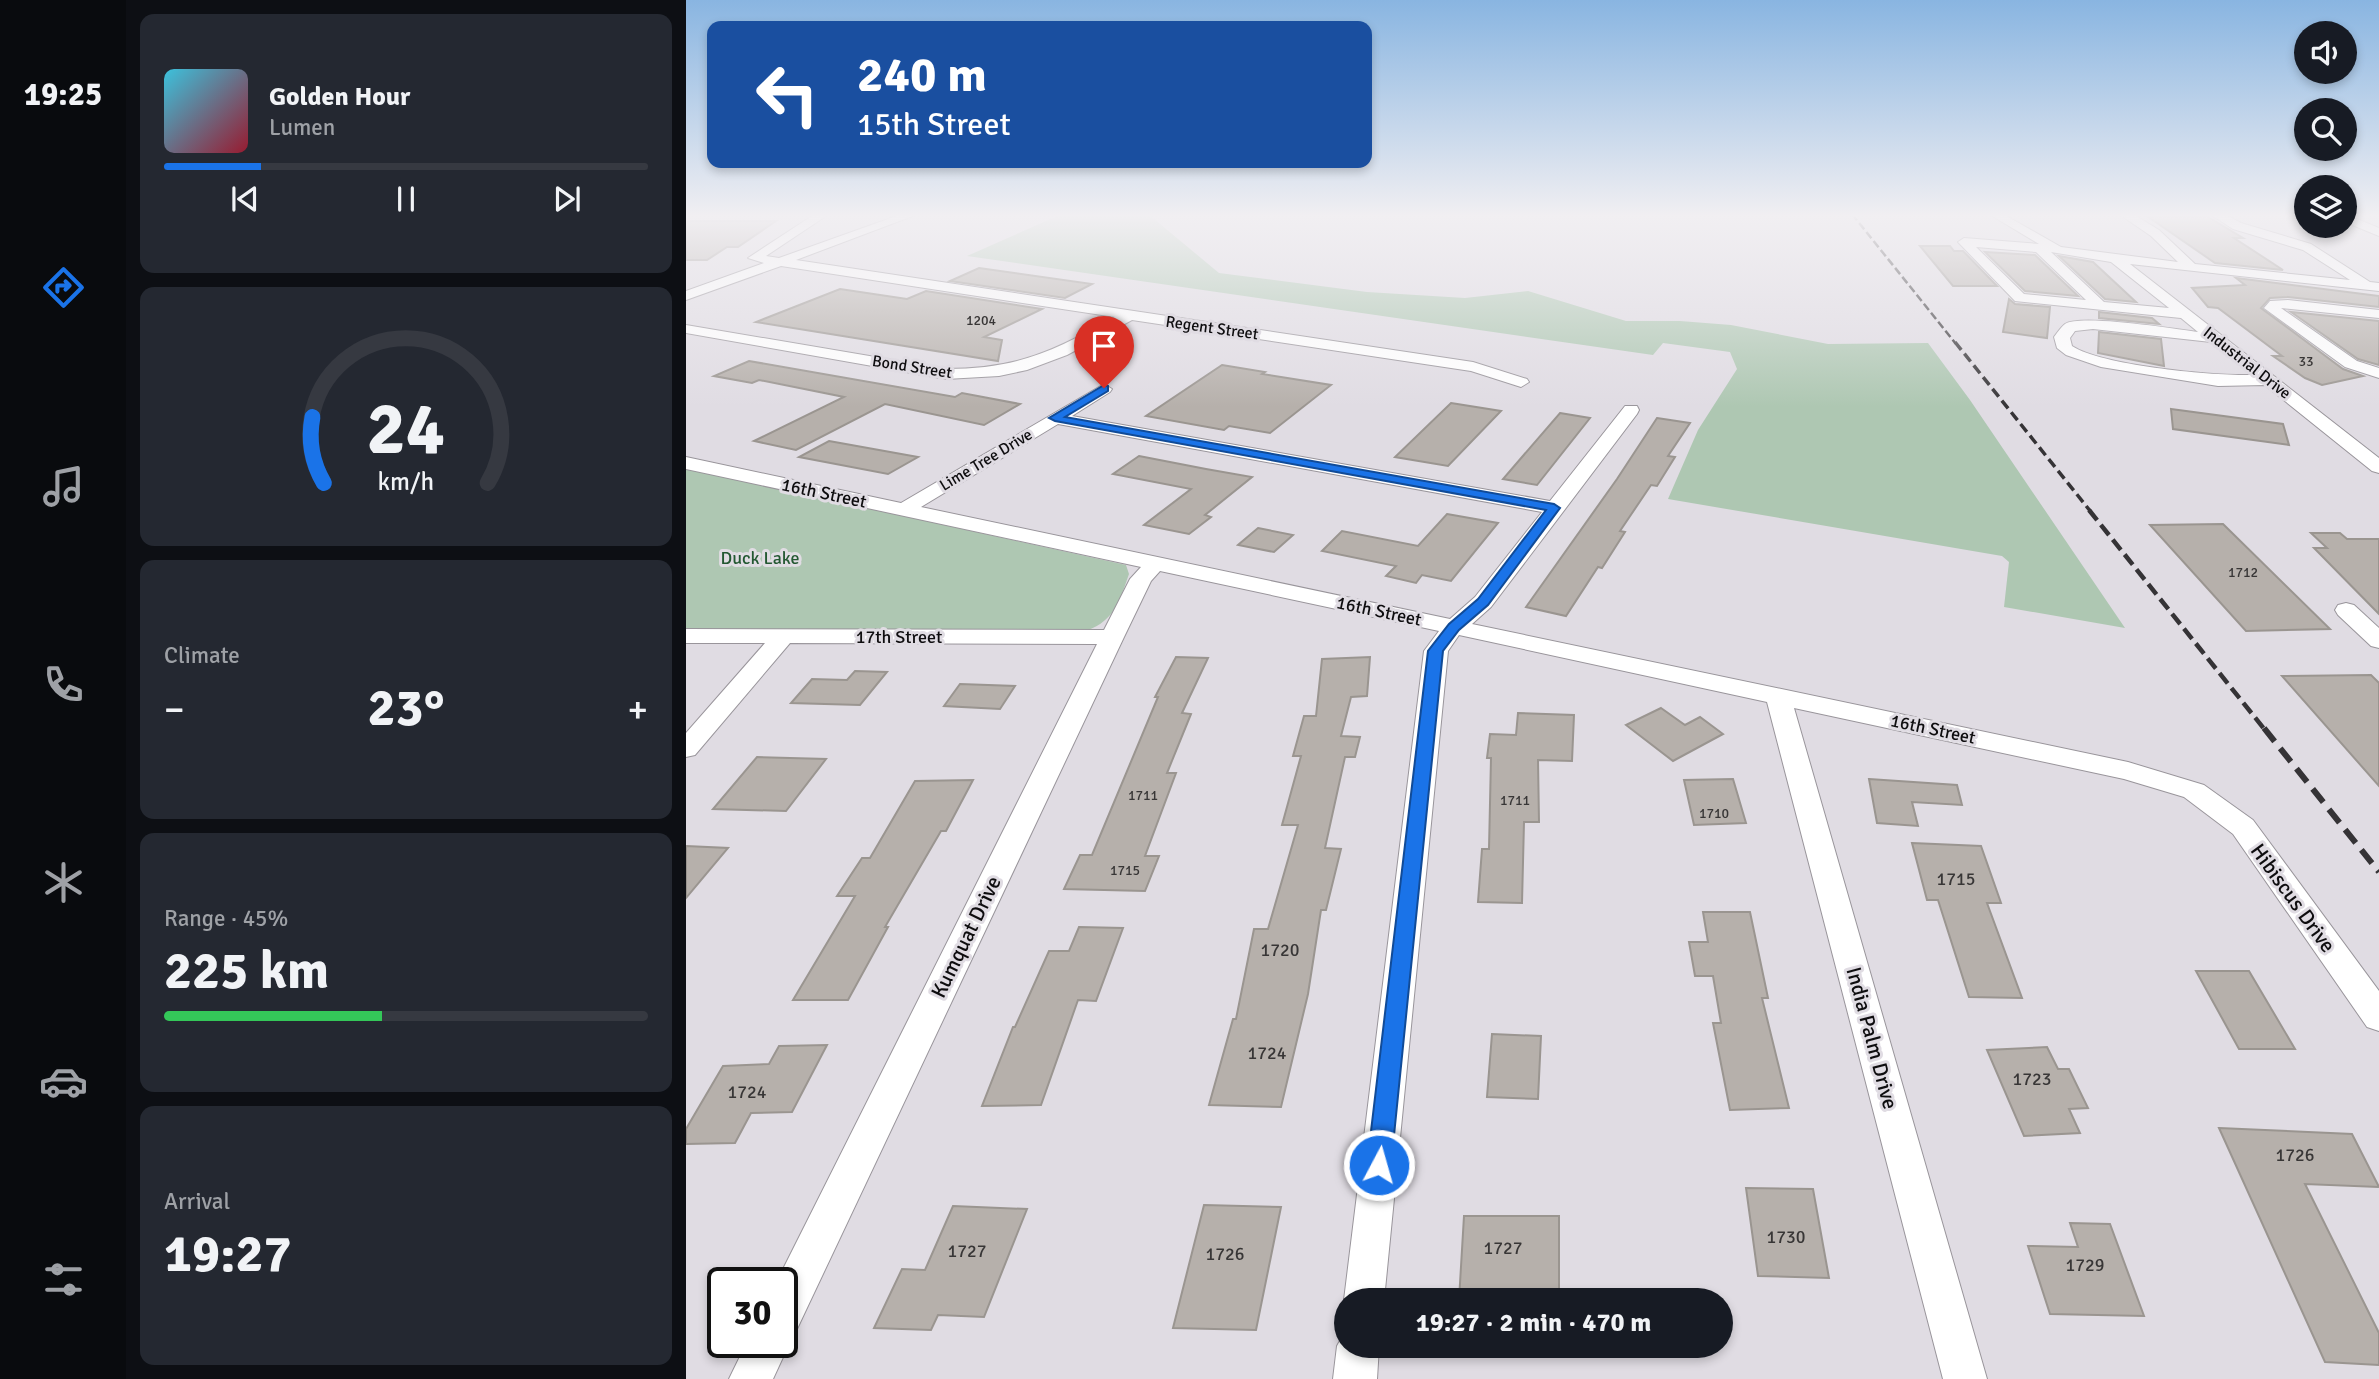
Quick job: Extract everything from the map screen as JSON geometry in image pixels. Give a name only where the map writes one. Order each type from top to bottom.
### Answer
[{"type":"street","points":[[686,296],[736,278]]},
{"type":"street","name":"Regent Street","points":[[873,278],[1473,367],[1521,382]]},
{"type":"street","points":[[2000,278],[2020,298],[2184,314]]},
{"type":"street","points":[[2071,278],[2100,306]]},
{"type":"street","name":"Industrial Drive","points":[[2139,278],[2379,467]]},
{"type":"street","points":[[2300,278],[2374,286]]},
{"type":"street","points":[[2379,314],[2288,304],[2274,304],[2271,308],[2351,364],[2379,373]]},
{"type":"street","name":"Bond Street","points":[[686,329],[946,374],[976,375],[1009,371],[1043,362],[1128,316]]},
{"type":"street","points":[[2215,338],[2093,326],[2071,327],[2062,337],[2065,348],[2083,358],[2218,381],[2269,380]]},
{"type":"street","name":"Lime Tree Drive","points":[[903,510],[1104,388]]},
{"type":"street","points":[[1365,1288],[1436,651],[1454,627],[1483,602],[1631,410]]},
{"type":"street","points":[[1055,418],[1554,508]]},
{"type":"street","name":"16th Street","points":[[686,463],[2128,771],[2193,791]]},
{"type":"street","name":"Kumquat Drive","points":[[798,1281],[1112,637],[1141,579],[1156,564]]},
{"type":"street","points":[[2346,610],[2379,641]]},
{"type":"street","name":"17th Street","points":[[686,636],[1112,637]]},
{"type":"street","points":[[686,749],[784,636]]},
{"type":"street","name":"India Palm Drive","points":[[1778,696],[1965,1379]]},
{"type":"street","name":"Hibiscus Drive","points":[[2193,791],[2243,827],[2379,1017]]},
{"type":"street","points":[[751,1379],[761,1358]]},
{"type":"street","points":[[1355,1379],[1358,1358]]},
{"type":"green space","points":[[1122,278],[1261,278],[1367,292],[1465,298],[1528,291],[1626,321],[1731,325],[1828,344],[1928,343],[1970,400],[2125,628],[2004,607],[2009,562],[2002,556],[1668,499],[1698,430],[1737,369],[1730,352],[1663,343],[1653,355]]},
{"type":"green space","name":"Duck Lake","points":[[686,468],[1126,565],[1129,574],[1118,603],[1108,618],[1101,624],[1081,632],[686,631]]},
{"type":"building","points":[[956,278],[1052,278],[1092,284],[1065,298],[950,281]]},
{"type":"building","points":[[1947,278],[1990,278],[1997,286],[1953,286]]},
{"type":"building","points":[[2012,278],[2059,278],[2078,296],[2025,291]]},
{"type":"building","points":[[2083,278],[2111,278],[2136,302],[2105,299]]},
{"type":"building","points":[[2236,278],[2379,296],[2379,307],[2288,297],[2270,298],[2261,308],[2343,369],[2363,376],[2322,385],[2305,378],[2273,356],[2282,356],[2218,308],[2208,307],[2192,288],[2245,285]]},
{"type":"building","points":[[840,289],[907,299],[926,291],[1042,309],[984,337],[1002,340],[998,361],[756,322]]},
{"type":"building","points":[[2009,299],[2015,304],[2050,307],[2047,338],[2003,332]]},
{"type":"building","points":[[2099,312],[2152,318],[2159,324],[2099,318]]},
{"type":"building","points":[[2291,312],[2379,321],[2379,365],[2358,359]]},
{"type":"building","points":[[2099,332],[2161,339],[2164,366],[2098,353]]},
{"type":"building","points":[[749,361],[955,397],[962,393],[1020,404],[984,425],[885,404],[796,450],[754,441],[844,397],[759,380],[752,383],[714,376]]},
{"type":"building","points":[[1222,365],[1331,385],[1270,433],[1229,426],[1224,430],[1146,416]]},
{"type":"building","points":[[1451,403],[1501,411],[1448,466],[1395,457]]},
{"type":"building","points":[[2171,409],[2283,424],[2289,445],[2173,429]]},
{"type":"building","points":[[1560,413],[1590,418],[1537,485],[1503,479]]},
{"type":"building","points":[[1657,418],[1690,423],[1668,456],[1675,457],[1657,486],[1651,485],[1620,531],[1625,532],[1602,568],[1598,567],[1566,616],[1526,607],[1617,479]]},
{"type":"building","points":[[829,441],[918,457],[888,474],[799,457]]},
{"type":"building","points":[[1139,456],[1252,477],[1205,515],[1211,517],[1189,534],[1144,525],[1191,489],[1113,474]]},
{"type":"building","points":[[1447,514],[1498,523],[1451,581],[1422,575],[1416,583],[1386,576],[1396,566],[1322,551],[1342,531],[1418,546]]},
{"type":"building","points":[[2223,524],[2330,629],[2246,631],[2150,525]]},
{"type":"building","points":[[1258,528],[1293,535],[1274,552],[1238,545]]},
{"type":"building","points":[[2311,533],[2340,533],[2347,539],[2379,539],[2379,614],[2314,548],[2327,548]]},
{"type":"building","points":[[1176,657],[1208,658],[1182,713],[1191,714],[1167,773],[1176,773],[1145,856],[1159,856],[1145,891],[1064,889],[1080,855],[1092,855],[1158,697],[1155,697]]},
{"type":"building","points":[[1370,657],[1367,696],[1351,697],[1341,736],[1360,737],[1355,757],[1345,757],[1325,848],[1341,849],[1326,910],[1321,910],[1308,994],[1281,1107],[1209,1105],[1233,1019],[1236,1019],[1254,929],[1268,929],[1298,825],[1282,825],[1301,756],[1293,756],[1304,716],[1316,716],[1322,659]]},
{"type":"building","points":[[855,671],[887,672],[860,705],[791,703],[812,679],[847,680]]},
{"type":"building","points":[[2371,675],[2379,683],[2379,786],[2282,676]]},
{"type":"building","points":[[960,684],[1015,686],[1000,709],[944,706]]},
{"type":"building","points":[[1661,708],[1685,725],[1700,717],[1723,734],[1673,761],[1626,725]]},
{"type":"building","points":[[1518,713],[1574,715],[1572,761],[1538,760],[1539,822],[1524,822],[1522,903],[1478,902],[1482,849],[1489,849],[1491,758],[1487,758],[1490,734],[1516,735]]},
{"type":"building","points":[[757,757],[826,759],[786,811],[713,809]]},
{"type":"building","points":[[1733,779],[1746,823],[1694,825],[1684,780]]},
{"type":"building","points":[[1869,779],[1957,785],[1962,805],[1912,802],[1918,826],[1877,823]]},
{"type":"building","points":[[973,780],[946,831],[941,831],[885,927],[888,927],[848,1000],[793,1000],[855,896],[837,896],[862,858],[870,858],[915,781]]},
{"type":"building","points":[[1912,843],[1981,846],[2001,903],[1987,903],[2022,998],[1969,997],[1938,900],[1927,900]]},
{"type":"building","points":[[686,846],[728,848],[686,898]]},
{"type":"building","points":[[1703,912],[1750,912],[1768,998],[1762,998],[1789,1108],[1730,1110],[1713,1023],[1721,1023],[1713,976],[1695,976],[1689,942],[1708,942]]},
{"type":"building","points":[[1079,927],[1123,928],[1096,1001],[1078,1000],[1041,1105],[982,1106],[1013,1027],[1049,951],[1069,951]]},
{"type":"building","points":[[2196,971],[2249,971],[2295,1049],[2239,1049]]},
{"type":"building","points":[[1492,1034],[1541,1036],[1538,1099],[1487,1097]]},
{"type":"building","points":[[827,1045],[792,1112],[751,1113],[735,1143],[686,1144],[686,1129],[723,1066],[769,1064],[779,1046]]},
{"type":"building","points":[[2047,1047],[2058,1069],[2069,1069],[2088,1108],[2069,1109],[2080,1133],[2024,1136],[1987,1050]]},
{"type":"building","points":[[2219,1128],[2352,1134],[2379,1187],[2305,1184],[2379,1333],[2379,1365],[2325,1362]]},
{"type":"building","points":[[1746,1188],[1813,1189],[1829,1278],[1758,1276]]},
{"type":"building","points":[[1204,1205],[1281,1207],[1256,1330],[1173,1328]]},
{"type":"building","points":[[953,1206],[1027,1209],[984,1317],[938,1315],[931,1330],[874,1328],[902,1269],[925,1270]]},
{"type":"building","points":[[1464,1216],[1559,1216],[1559,1288],[1460,1288]]},
{"type":"building","points":[[2070,1223],[2110,1224],[2144,1316],[2050,1314],[2028,1246],[2078,1247]]},
{"type":"railway","points":[[1903,278],[1956,344]]},
{"type":"railway","points":[[1955,342],[2091,512]]},
{"type":"railway","points":[[2089,510],[2265,730]]},
{"type":"railway","points":[[2264,728],[2379,872]]},
{"type":"route","points":[[1104,388],[1055,418],[1554,508],[1483,602],[1454,627],[1436,651],[1379,1165]]}]
